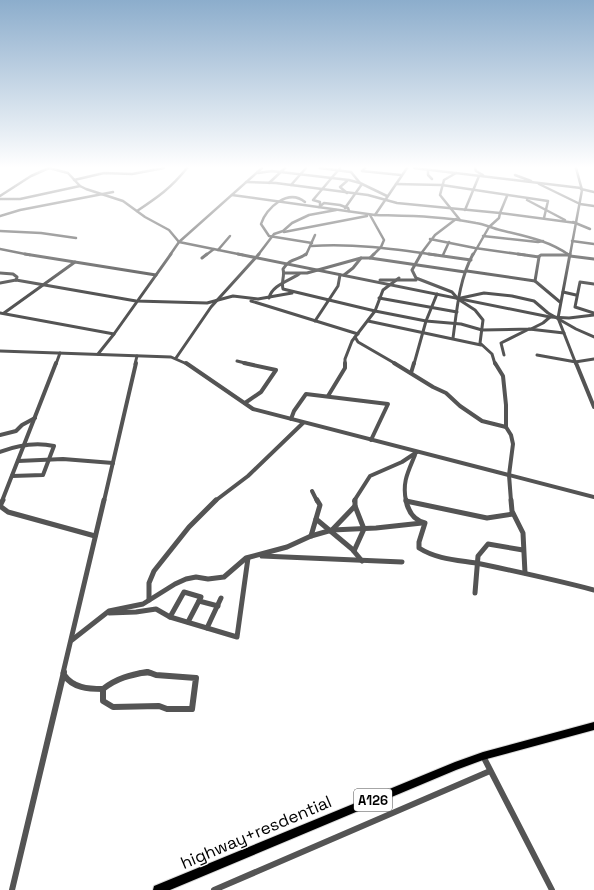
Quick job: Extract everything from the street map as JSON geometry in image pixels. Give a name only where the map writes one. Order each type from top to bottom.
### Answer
[{"type":"highway","name":"highway+resdential","points":[[158,890],[455,766],[483,756],[594,726]]},
{"type":"street","points":[[0,216],[16,210]]},
{"type":"street","points":[[98,354],[114,334],[179,242],[216,210]]},
{"type":"street","points":[[269,210],[263,216],[261,224],[268,235],[272,236],[312,244],[381,247],[471,260]]},
{"type":"street","points":[[282,232],[292,223],[309,215],[336,210],[372,215]]},
{"type":"street","points":[[372,215],[376,210]]},
{"type":"street","points":[[451,210],[460,220]]},
{"type":"street","points":[[458,210],[544,218],[575,223]]},
{"type":"street","points":[[453,338],[458,299],[466,272],[476,248],[488,227],[499,218],[501,210]]},
{"type":"street","points":[[544,218],[547,210],[557,216],[594,230]]},
{"type":"street","points":[[579,210],[558,318],[594,407]]},
{"type":"street","points":[[138,211],[146,218],[169,230],[179,242],[550,317],[558,318],[594,314]]},
{"type":"street","points":[[370,258],[381,247],[383,238],[372,215]]},
{"type":"street","points":[[176,358],[211,307],[224,291],[256,258],[272,236],[276,233],[317,226],[345,218],[372,215],[439,217],[478,223],[488,227],[548,241],[570,255]]},
{"type":"street","points":[[416,279],[412,270],[421,252],[438,231],[456,219]]},
{"type":"street","points":[[575,228],[590,229]]},
{"type":"street","points":[[0,231],[41,233],[76,238]]},
{"type":"street","points":[[315,235],[306,255],[290,259],[286,263],[283,269],[284,273],[281,282],[283,284],[283,289],[375,311],[426,320],[456,323],[476,327],[482,330],[529,329],[564,333]]},
{"type":"street","points":[[202,258],[216,249],[230,236]]},
{"type":"street","points":[[483,236],[538,242],[543,241]]},
{"type":"street","points":[[430,239],[476,248],[538,257],[541,255],[570,255],[594,259]]},
{"type":"street","points":[[572,241],[594,244]]},
{"type":"street","points":[[443,255],[449,242]]},
{"type":"street","points":[[0,249],[156,274]]},
{"type":"street","points":[[535,281],[538,257]]},
{"type":"street","points":[[284,273],[299,274],[361,258],[370,258],[535,281],[560,302]]},
{"type":"street","points":[[315,321],[330,300],[342,275],[353,268],[361,258]]},
{"type":"street","points":[[2,313],[75,262]]},
{"type":"street","points":[[0,273],[13,274],[17,277],[16,280]]},
{"type":"street","points":[[269,298],[269,294],[273,289],[299,274]]},
{"type":"street","points":[[372,281],[398,278],[416,279],[452,292],[458,299],[476,310],[481,316],[483,320],[480,334],[481,345]]},
{"type":"street","points":[[328,396],[345,368],[347,354],[355,337],[375,311],[383,290],[398,278]]},
{"type":"street","points":[[409,288],[416,279]]},
{"type":"street","points":[[0,283],[16,280],[136,301],[207,303],[233,296],[256,299],[269,298],[293,292]]},
{"type":"street","points":[[594,284],[580,282],[576,295],[575,307],[594,314]]},
{"type":"street","points":[[563,292],[576,295]]},
{"type":"street","points":[[458,299],[484,293],[512,296],[534,301],[548,313],[594,337]]},
{"type":"street","points":[[411,373],[426,320],[437,294]]},
{"type":"street","points":[[243,298],[280,311],[358,334]]},
{"type":"street","points":[[379,298],[457,312]]},
{"type":"street","points":[[2,313],[114,334]]},
{"type":"street","points":[[504,355],[501,342],[543,323],[550,317]]},
{"type":"street","points":[[368,321],[481,345],[492,354],[496,367],[503,376],[506,405],[506,427],[512,435],[513,444],[509,475],[513,514],[523,533],[525,573]]},
{"type":"street","points":[[355,337],[358,342],[372,349],[433,387],[446,393],[460,406],[482,421],[506,427]]},
{"type":"street","points":[[0,351],[165,356],[176,358],[185,362],[253,409],[416,453],[594,497]]},
{"type":"street","points":[[60,352],[0,506],[8,512],[95,536]]},
{"type":"street","points":[[537,355],[575,362],[594,359]]},
{"type":"street","points":[[12,890],[72,640],[137,356]]},
{"type":"street","points":[[237,361],[276,370],[261,392],[245,404]]},
{"type":"street","points":[[291,420],[294,411],[306,394],[388,404],[372,440]]},
{"type":"street","points":[[0,435],[16,432],[22,425],[35,418]]},
{"type":"street","points":[[149,600],[149,583],[154,572],[189,527],[218,498],[248,476],[303,423]]},
{"type":"street","points":[[0,452],[24,445],[44,444],[54,446],[43,475],[12,476]]},
{"type":"street","points":[[416,453],[404,483],[406,501],[408,510],[418,521],[425,523]]},
{"type":"street","points":[[354,551],[364,529],[354,500],[374,473],[402,462],[416,453]]},
{"type":"street","points":[[18,461],[63,459],[113,463]]},
{"type":"street","points":[[311,536],[320,504],[312,491]]},
{"type":"street","points":[[406,501],[488,518],[513,514]]},
{"type":"street","points":[[331,531],[355,506]]},
{"type":"street","points":[[316,519],[354,551],[362,561]]},
{"type":"street","points":[[72,640],[109,611],[143,604],[175,584],[186,579],[196,577],[208,579],[224,577],[246,558],[287,547],[311,536],[331,531],[425,523]]},
{"type":"street","points":[[425,523],[419,542],[419,548],[426,553],[444,559],[478,563],[594,590]]},
{"type":"street","points":[[475,593],[478,556],[488,544],[523,550]]},
{"type":"street","points":[[257,556],[402,562]]},
{"type":"street","points":[[106,613],[136,612],[156,609],[170,617],[238,637],[248,558]]},
{"type":"street","points":[[170,617],[184,592],[201,597],[188,622]]},
{"type":"street","points":[[207,628],[221,598]]},
{"type":"street","points":[[199,601],[218,606]]},
{"type":"street","points":[[63,675],[66,680],[76,685],[88,688],[103,689],[113,681],[127,675],[148,672],[156,675],[196,678],[192,709],[167,709],[158,706],[113,707],[103,702],[103,689]]},
{"type":"street","points":[[483,756],[552,890]]},
{"type":"street","points":[[214,890],[490,771]]}]
